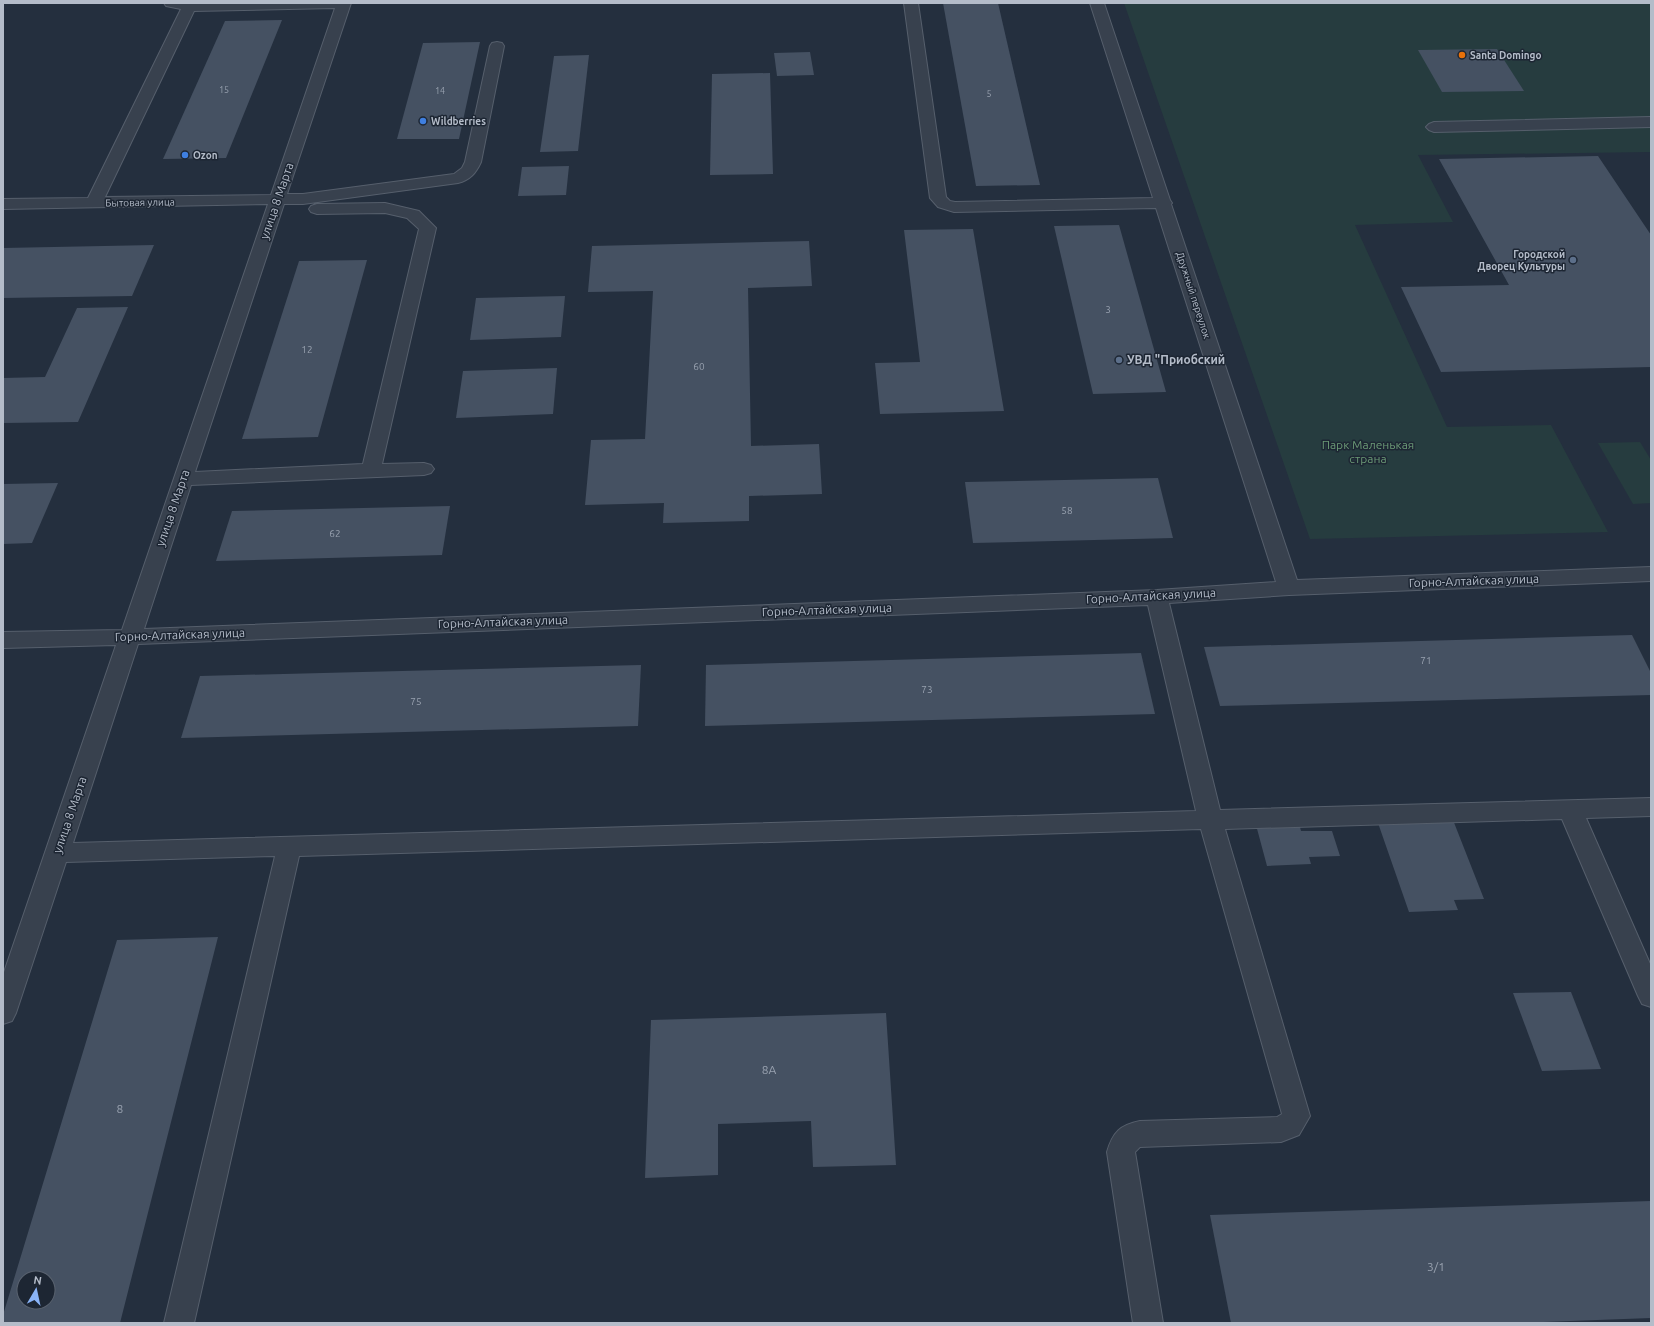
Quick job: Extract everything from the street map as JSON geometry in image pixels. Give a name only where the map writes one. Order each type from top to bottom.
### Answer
[{"type":"street","points":[[171,3],[190,5],[343,4]]},
{"type":"street","points":[[911,3],[938,198],[944,204],[954,207],[1164,203]]},
{"type":"street","name":"Дружный переулок","points":[[1097,3],[1164,203],[1289,588]]},
{"type":"street","name":"улица 8 Марта","points":[[3,1013],[343,4]]},
{"type":"street","points":[[94,202],[190,5]]},
{"type":"street","points":[[276,204],[458,178],[464,175],[471,168],[474,162],[498,46]]},
{"type":"street","points":[[1434,127],[1651,122]]},
{"type":"street","name":"Бытовая улица","points":[[3,204],[94,202],[276,204]]},
{"type":"street","points":[[276,204],[385,208],[414,214],[428,228],[371,470]]},
{"type":"street","points":[[183,479],[424,469]]},
{"type":"street","name":"Горно-Алтайская улица","points":[[3,640],[130,637],[1157,597],[1289,588],[1651,574]]},
{"type":"street","points":[[1148,1323],[1121,1152],[1126,1138],[1132,1135],[1140,1134],[1282,1130],[1286,1129],[1292,1124],[1296,1116],[1210,820],[1157,597]]},
{"type":"street","points":[[57,853],[1651,807]]},
{"type":"street","points":[[1570,809],[1651,996]]},
{"type":"street","points":[[179,1323],[289,847]]},
{"type":"green space","name":"Парк Маленькая страна","points":[[1124,3],[1651,3],[1651,152],[1418,155],[1453,222],[1355,225],[1447,427],[1551,425],[1608,532],[1310,539]]},
{"type":"green space","points":[[1640,442],[1651,460],[1651,503],[1633,504],[1598,443]]},
{"type":"building","points":[[943,3],[998,3],[1040,185],[976,186]]},
{"type":"building","points":[[282,20],[226,158],[163,159],[225,21]]},
{"type":"building","points":[[480,42],[459,139],[397,139],[423,43]]},
{"type":"building","points":[[1497,49],[1524,91],[1442,92],[1418,50]]},
{"type":"building","points":[[810,52],[814,75],[777,76],[774,53]]},
{"type":"building","points":[[589,55],[578,151],[540,152],[554,56]]},
{"type":"building","points":[[770,73],[773,174],[710,175],[712,74]]},
{"type":"building","name":"Городской Дворец Культуры","points":[[1598,156],[1651,235],[1651,367],[1441,372],[1401,287],[1509,285],[1439,159]]},
{"type":"building","points":[[569,166],[566,195],[518,196],[522,167]]},
{"type":"building","points":[[1119,225],[1166,392],[1093,394],[1054,226]]},
{"type":"building","points":[[973,229],[1004,411],[880,414],[875,363],[920,362],[904,230]]},
{"type":"building","points":[[809,241],[812,286],[748,288],[751,446],[819,444],[822,494],[749,496],[749,521],[663,523],[664,503],[585,505],[591,440],[645,439],[653,291],[588,292],[592,246]]},
{"type":"building","points":[[154,245],[132,296],[3,298],[3,248]]},
{"type":"building","points":[[367,260],[318,437],[242,439],[299,261]]},
{"type":"building","points":[[565,296],[561,337],[470,340],[476,298]]},
{"type":"building","points":[[128,307],[78,422],[3,423],[3,378],[45,377],[77,308]]},
{"type":"building","points":[[557,368],[553,414],[456,418],[463,371]]},
{"type":"building","points":[[1158,478],[1173,538],[973,543],[965,482]]},
{"type":"building","points":[[58,483],[32,543],[3,544],[3,484]]},
{"type":"building","points":[[450,506],[442,555],[216,561],[232,511]]},
{"type":"building","points":[[1632,635],[1651,673],[1651,695],[1220,706],[1204,647]]},
{"type":"building","points":[[1141,653],[1155,714],[705,726],[706,665]]},
{"type":"building","points":[[641,665],[638,726],[181,738],[200,676]]},
{"type":"building","points":[[1453,820],[1484,899],[1454,900],[1458,910],[1409,912],[1378,823]]},
{"type":"building","points":[[1299,823],[1301,831],[1332,831],[1340,856],[1309,857],[1311,864],[1267,866],[1256,825]]},
{"type":"building","points":[[218,937],[120,1323],[3,1323],[3,1315],[16,1272],[16,1310],[56,1310],[56,1270],[17,1270],[117,940]]},
{"type":"building","points":[[1571,992],[1601,1069],[1542,1071],[1513,993]]},
{"type":"building","points":[[886,1013],[896,1165],[813,1167],[811,1121],[718,1124],[718,1175],[645,1178],[651,1020]]},
{"type":"building","points":[[1651,1201],[1651,1318],[1516,1323],[1231,1323],[1210,1215]]},
{"type":"place","name":"Santa Domingo","points":[[1462,55]]},
{"type":"place","name":"Wildberries","points":[[423,121]]},
{"type":"place","name":"Ozon","points":[[185,155]]},
{"type":"place","name":"Городской Дворец Культуры","points":[[1573,260]]},
{"type":"place","name":"УВД \"Приобский","points":[[1119,360]]}]
